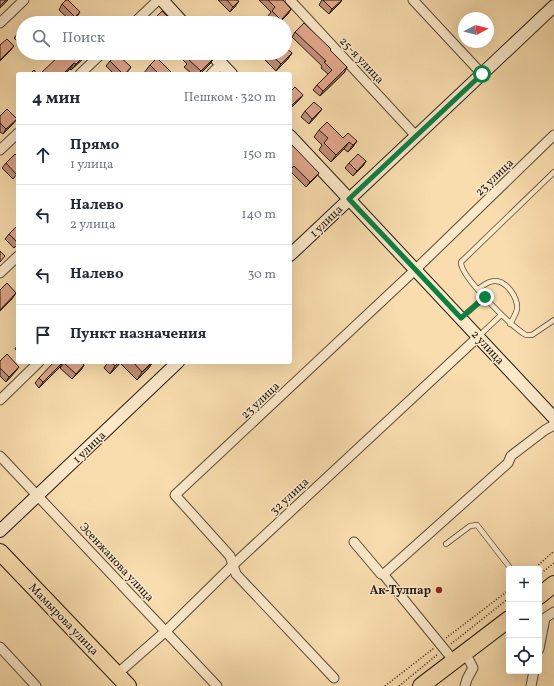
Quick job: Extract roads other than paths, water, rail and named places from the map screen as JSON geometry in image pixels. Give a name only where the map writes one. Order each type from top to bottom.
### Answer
[{"type":"highway","name":"Мамырова улица","points":[[0,552],[128,686]]},
{"type":"highway","points":[[542,594],[554,584]]},
{"type":"highway","points":[[421,686],[454,654],[506,620]]},
{"type":"street","points":[[0,23],[24,0]]},
{"type":"street","points":[[141,16],[158,0]]},
{"type":"street","points":[[162,0],[177,16]]},
{"type":"street","name":"25-я улица","points":[[290,0],[416,136]]},
{"type":"street","points":[[413,0],[482,74]]},
{"type":"street","name":"1 улица","points":[[292,253],[482,74],[551,6]]},
{"type":"street","points":[[82,72],[95,60]]},
{"type":"street","points":[[217,60],[229,72]]},
{"type":"street","points":[[213,72],[221,64]]},
{"type":"street","points":[[0,150],[16,135]]},
{"type":"street","name":"23 улица","points":[[334,678],[236,574],[230,556],[175,495],[415,270],[554,135]]},
{"type":"street","name":"2 улица","points":[[292,138],[554,418]]},
{"type":"street","points":[[0,273],[16,258]]},
{"type":"street","name":"32 улица","points":[[117,674],[166,631],[233,565],[478,337]]},
{"type":"street","points":[[0,400],[38,364]]},
{"type":"street","name":"1 улица","points":[[0,531],[176,364]]},
{"type":"street","points":[[383,574],[508,463],[511,456],[545,430],[554,425]]},
{"type":"street","name":"Эсенжанова улица","points":[[0,456],[217,686]]},
{"type":"street","points":[[354,542],[454,654],[473,668],[465,686]]},
{"type":"street","points":[[541,638],[545,618],[554,612]]},
{"type":"street","points":[[1,650],[36,686]]},
{"type":"street","points":[[531,686],[533,674]]},
{"type":"lane","points":[[554,172],[461,262],[462,270],[478,289],[501,315],[522,333],[529,336],[538,332],[554,320]]},
{"type":"lane","points":[[478,289],[488,282],[495,281],[502,282],[510,289],[517,304],[516,311],[510,324]]},
{"type":"lane","points":[[461,318],[485,297]]},
{"type":"lane","points":[[478,337],[501,315]]},
{"type":"lane","points":[[446,544],[470,526],[477,525],[509,566]]},
{"type":"place","name":"Ак-Тулпар","points":[[439,590]]}]
